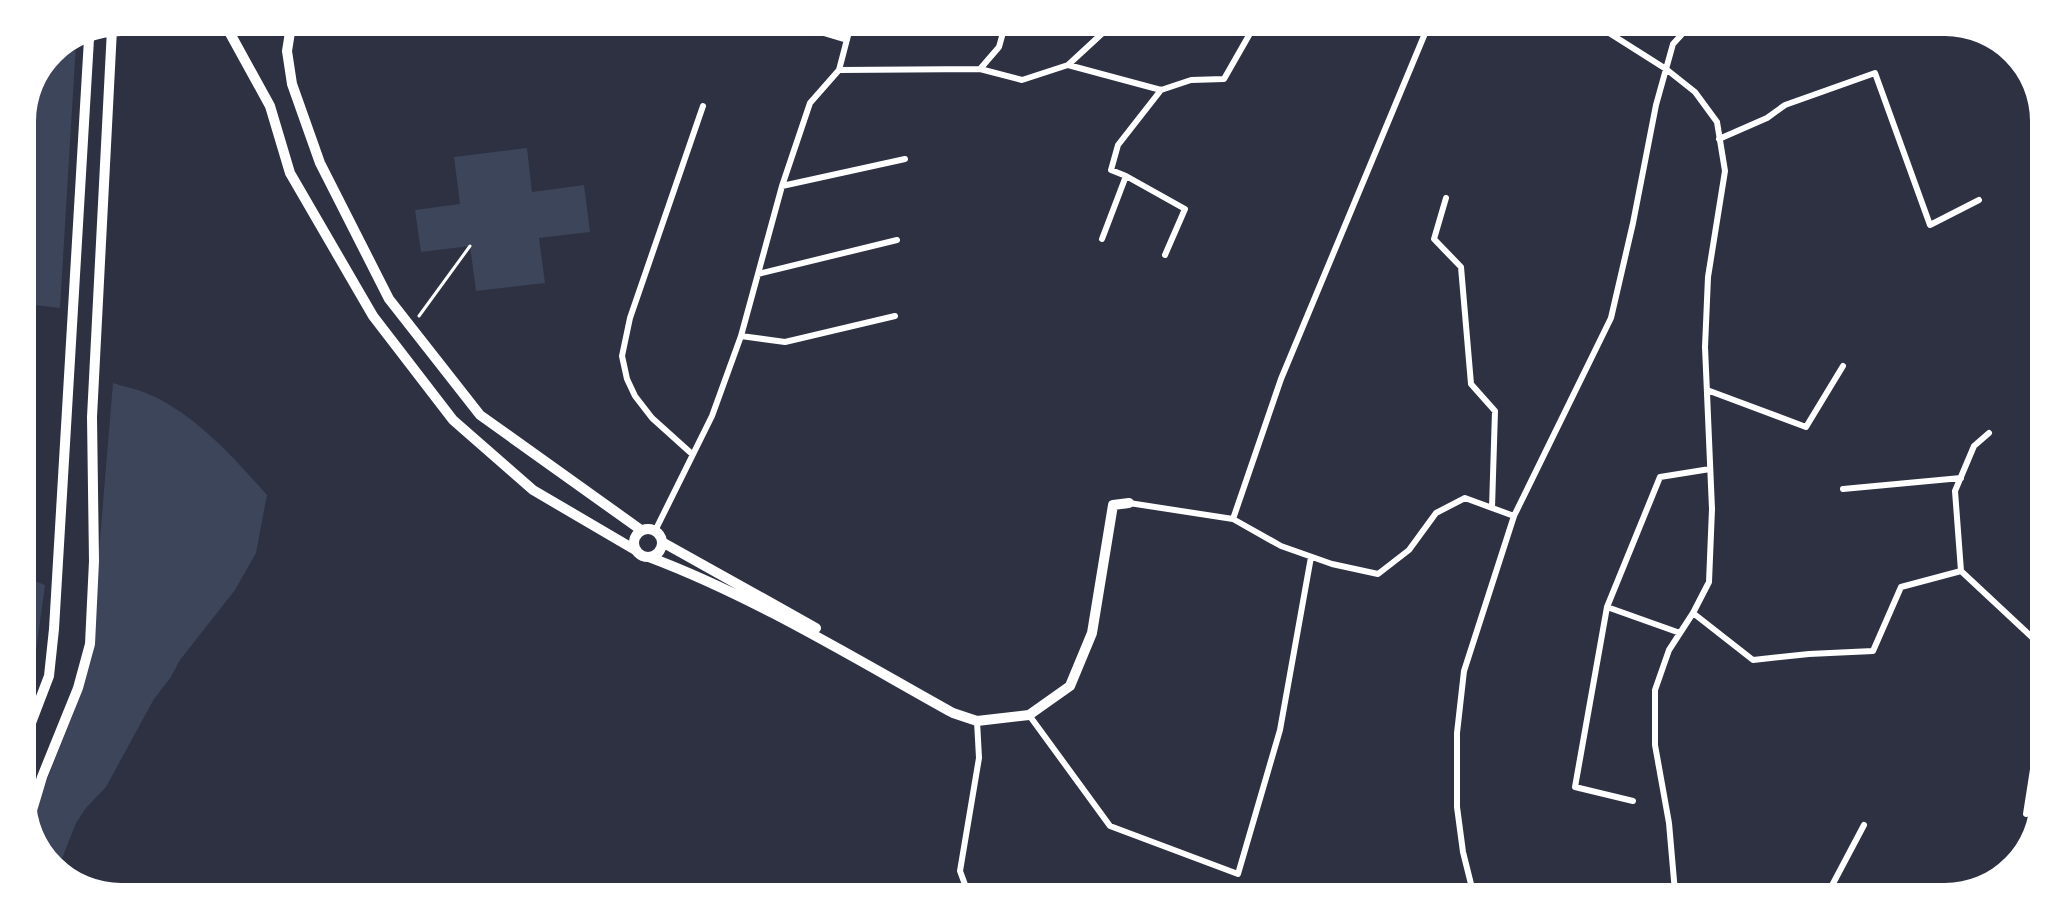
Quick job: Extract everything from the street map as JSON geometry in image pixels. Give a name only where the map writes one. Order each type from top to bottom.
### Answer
[{"type":"main road","points":[[232,36],[270,106],[290,173],[373,316],[453,420],[533,490],[637,551],[640,555],[693,575],[793,624],[953,713],[977,721],[1029,715],[1070,686],[1092,633],[1113,505],[1129,502]]},
{"type":"main road","points":[[289,36],[287,51],[292,84],[320,163],[389,299],[480,416],[641,530]]},
{"type":"main road","points":[[36,797],[78,688],[90,644],[94,561],[92,417],[112,37]]},
{"type":"main road","points":[[36,710],[49,676],[53,641],[89,42]]},
{"type":"main road","points":[[637,551],[634,542],[637,534],[641,530],[651,529],[662,542],[977,721]]},
{"type":"main road","points":[[649,557],[660,550],[662,542]]},
{"type":"street","points":[[834,36],[847,40]]},
{"type":"street","points":[[655,531],[712,416],[741,336],[782,186],[810,103],[839,70],[848,36]]},
{"type":"street","points":[[980,69],[999,47],[1002,36]]},
{"type":"street","points":[[839,70],[980,69],[1022,80],[1068,65],[1099,36]]},
{"type":"street","points":[[1068,65],[1161,90],[1191,80],[1224,80],[1249,36]]},
{"type":"street","points":[[1233,519],[1281,379],[1424,36]]},
{"type":"street","points":[[1614,36],[1666,69],[1695,92],[1717,122],[1725,171],[1708,277],[1705,347],[1712,509],[1709,582],[1693,613],[1669,650],[1655,690],[1655,745],[1669,822],[1674,883]]},
{"type":"street","points":[[1471,883],[1463,852],[1457,807],[1456,733],[1464,671],[1514,516],[1611,318],[1633,223],[1656,105],[1673,44],[1680,36]]},
{"type":"street","points":[[1719,139],[1767,118],[1785,105],[1875,74],[1930,225],[1979,200]]},
{"type":"street","points":[[1161,90],[1118,145],[1111,170],[1126,176],[1185,210],[1165,255]]},
{"type":"street","points":[[692,454],[652,418],[635,396],[627,379],[622,356],[630,318],[703,106]]},
{"type":"street","points":[[782,186],[905,159]]},
{"type":"street","points":[[1102,239],[1126,176]]},
{"type":"street","points":[[1446,198],[1434,239],[1461,267],[1471,384],[1495,411],[1492,508]]},
{"type":"street","points":[[758,274],[897,240]]},
{"type":"street","points":[[741,336],[785,342],[895,316]]},
{"type":"street","points":[[1707,390],[1806,428],[1843,366]]},
{"type":"street","points":[[1989,433],[1974,446],[1955,491],[1960,571],[2030,635]]},
{"type":"street","points":[[1633,801],[1575,787],[1607,607],[1660,477],[1710,469]]},
{"type":"street","points":[[1843,489],[1961,478]]},
{"type":"street","points":[[1129,502],[1233,519],[1281,546],[1332,564],[1378,574],[1409,550],[1436,513],[1465,498],[1514,516]]},
{"type":"street","points":[[1029,715],[1110,826],[1238,874],[1280,730],[1311,557]]},
{"type":"street","points":[[1693,613],[1753,660],[1873,651],[1901,587],[1960,571]]},
{"type":"street","points":[[1607,607],[1680,633]]},
{"type":"street","points":[[964,883],[960,871],[979,758],[977,721]]},
{"type":"street","points":[[2026,814],[2030,788]]},
{"type":"street","points":[[1833,883],[1864,825]]},
{"type":"path","points":[[411,328],[470,246]]},
{"type":"shaded area","points":[[76,49],[60,308],[36,305],[36,115],[45,83],[54,69]]},
{"type":"shaded area","points":[[527,148],[532,192],[584,185],[590,232],[539,238],[545,283],[476,291],[470,246],[421,252],[415,210],[460,204],[454,157]]},
{"type":"shaded area","points":[[113,383],[148,394],[186,416],[229,453],[267,495],[256,553],[235,590],[180,660],[171,677],[154,699],[106,787],[86,808],[76,823],[62,859],[45,836],[40,826],[37,810],[42,792],[74,712],[92,634]]},
{"type":"shaded area","points":[[36,581],[45,585],[36,651]]}]
